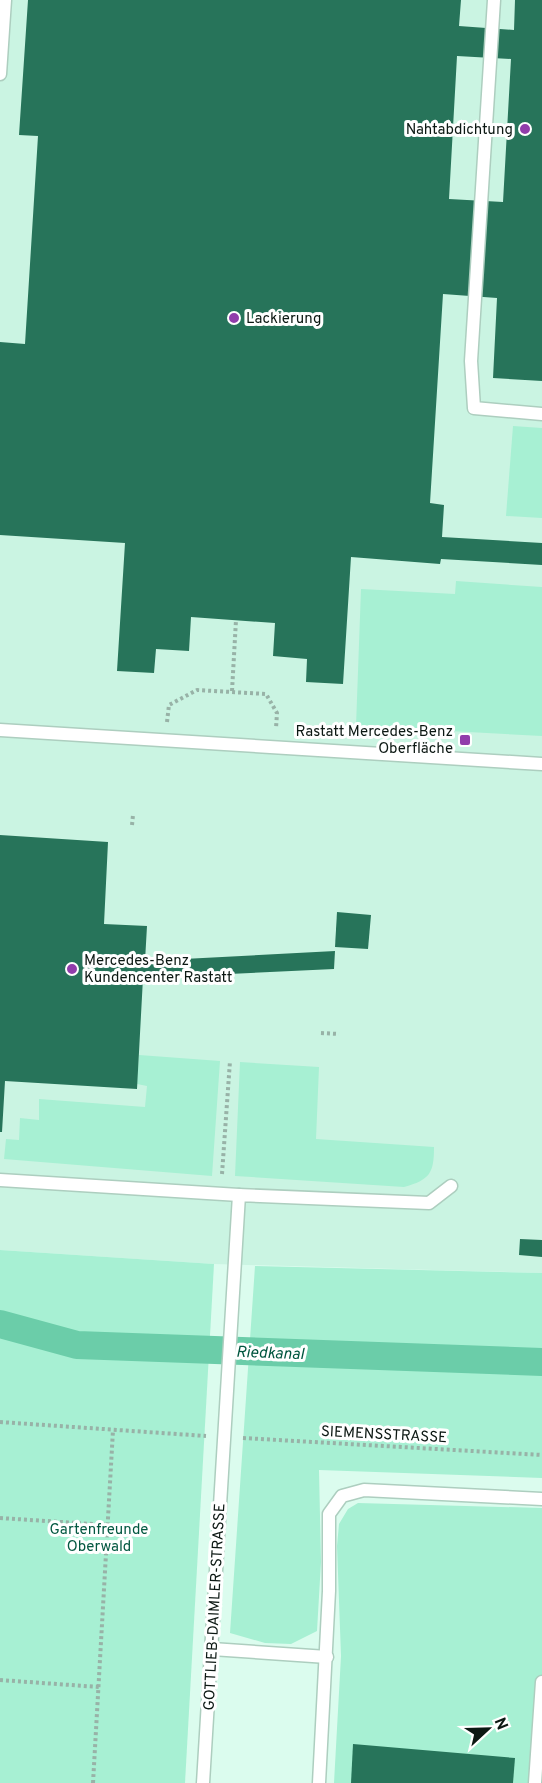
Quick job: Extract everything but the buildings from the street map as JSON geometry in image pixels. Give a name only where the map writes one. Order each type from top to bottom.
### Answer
[{"type":"lane","points":[[0,74],[5,0]]},
{"type":"lane","points":[[494,0],[471,360],[474,408],[542,414]]},
{"type":"lane","points":[[0,730],[542,764]]},
{"type":"lane","points":[[0,1180],[239,1195],[429,1203],[451,1185]]},
{"type":"lane","name":"GOTTLIEB-DAIMLER-STRASSE","points":[[203,1783],[239,1195]]},
{"type":"lane","points":[[320,1783],[327,1657],[329,1514],[342,1496],[364,1490],[542,1499]]},
{"type":"lane","points":[[212,1649],[327,1657]]},
{"type":"lane","points":[[535,1783],[542,1682]]},
{"type":"path","points":[[232,692],[236,620]]},
{"type":"path","points":[[166,740],[169,705],[196,690],[266,694],[277,713],[276,747]]},
{"type":"path","points":[[132,825],[133,814]]},
{"type":"path","points":[[321,1033],[339,1034]]},
{"type":"path","points":[[221,1194],[230,1061]]},
{"type":"path","name":"SIEMENSSTRASSE","points":[[0,1422],[542,1455]]},
{"type":"path","points":[[93,1783],[113,1430]]},
{"type":"path","points":[[0,1518],[108,1525]]},
{"type":"path","points":[[0,1680],[99,1687]]},
{"type":"shaded area","points":[[0,0],[542,0],[542,1273],[214,1264],[0,1250]]},
{"type":"green space","points":[[513,426],[542,428],[542,518],[506,516]]},
{"type":"green space","points":[[456,581],[542,587],[542,736],[356,726],[361,589],[455,594]]},
{"type":"green space","points":[[139,1055],[220,1061],[212,1176],[4,1159],[6,1139],[19,1140],[20,1118],[39,1120],[39,1099],[145,1107],[147,1086],[137,1084]]},
{"type":"green space","points":[[240,1062],[319,1067],[316,1139],[434,1147],[433,1163],[429,1174],[420,1181],[404,1187],[235,1176]]},
{"type":"green space","name":"Gartenfreunde Oberwald","points":[[0,1250],[214,1264],[185,1783],[0,1783]]},
{"type":"green space","points":[[255,1266],[542,1273],[542,1478],[319,1470],[321,1562],[317,1631],[291,1644],[265,1643],[230,1633]]},
{"type":"green space","points":[[358,1503],[542,1508],[542,1783],[334,1783],[341,1656],[337,1546],[339,1524],[348,1509]]},
{"type":"waterway","name":"Riedkanal","points":[[0,1324],[77,1345],[542,1362]]},
{"type":"place","name":"Nahtabdichtung","points":[[525,129]]},
{"type":"place","name":"Lackierung","points":[[234,318]]},
{"type":"place","name":"Rastatt Mercedes-Benz Oberfläche","points":[[465,740]]},
{"type":"place","name":"Mercedes-Benz Kundencenter Rastatt","points":[[72,969]]}]
